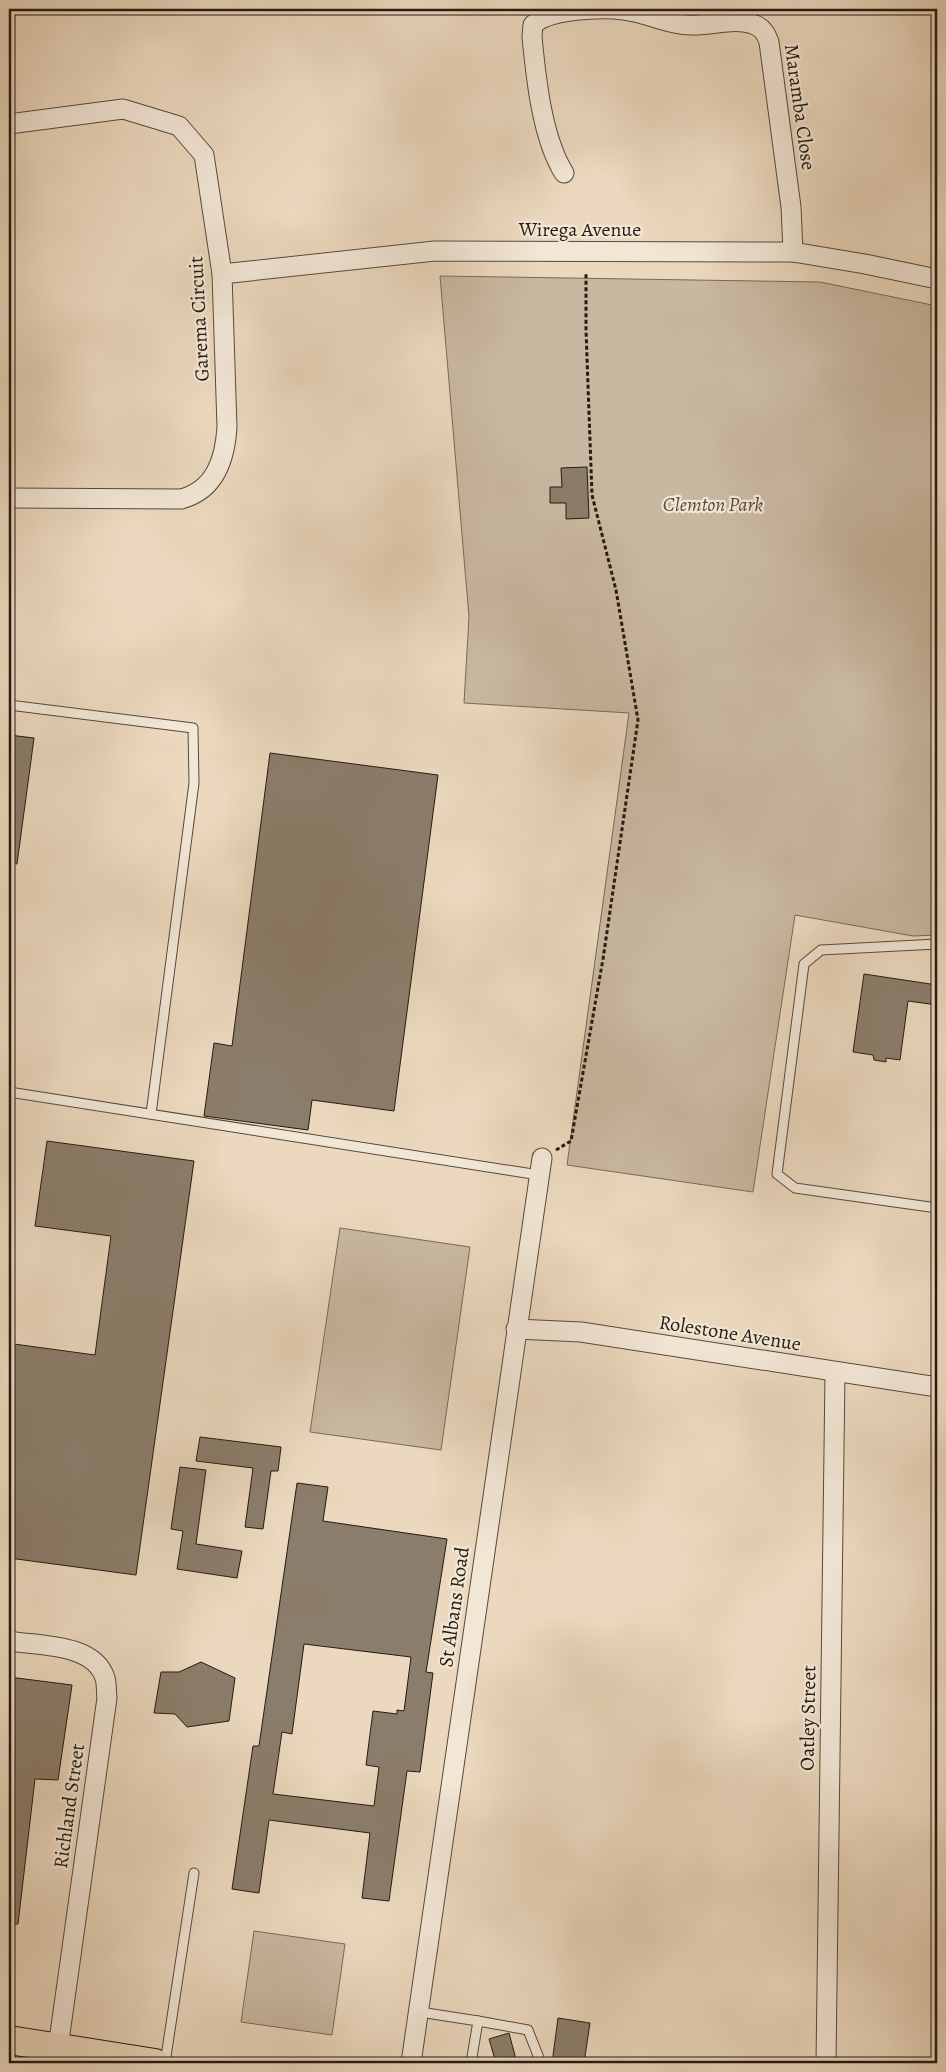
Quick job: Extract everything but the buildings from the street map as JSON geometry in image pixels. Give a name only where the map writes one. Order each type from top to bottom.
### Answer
[{"type":"main road","points":[[9,2040],[67,2054],[155,2063]]},
{"type":"street","name":"Maramba Close","points":[[564,172],[555,158],[548,139],[532,38],[533,25],[538,20],[545,16],[573,12],[624,10],[679,24],[695,26],[745,22],[757,25],[765,32],[769,42],[791,207],[793,252]]},
{"type":"street","name":"Garema Circuit","points":[[9,124],[123,109],[179,126],[204,155],[222,274],[227,434],[221,464],[205,488],[193,496],[181,499],[9,498]]},
{"type":"street","name":"Wirega Avenue","points":[[222,274],[435,251],[793,252],[937,279]]},
{"type":"street","name":"St Albans Road","points":[[411,2063],[420,2012],[540,1166]]},
{"type":"street","name":"Rolestone Avenue","points":[[516,1329],[580,1332],[937,1388]]},
{"type":"street","name":"Oatley Street","points":[[826,2063],[834,1373]]},
{"type":"street","name":"Richland Street","points":[[9,1641],[83,1653],[95,1663],[105,1678],[107,1698],[67,2054]]},
{"type":"lane","points":[[9,704],[193,728],[194,783],[151,1114]]},
{"type":"lane","points":[[937,944],[821,950],[804,964],[777,1174],[795,1188],[937,1208]]},
{"type":"lane","points":[[9,1092],[151,1114],[540,1166]]},
{"type":"lane","points":[[165,2063],[194,1873]]},
{"type":"lane","points":[[420,2012],[528,2030],[541,2063]]},
{"type":"lane","points":[[471,2063],[478,2021]]},
{"type":"path","points":[[540,1166],[571,1141],[603,959],[638,720],[616,590],[592,495],[586,330],[586,274]]},
{"type":"green space","name":"Clemton Park","points":[[440,276],[820,282],[937,306],[937,935],[913,936],[795,915],[753,1192],[567,1165],[629,713],[464,703],[469,617]]},
{"type":"green space","points":[[340,1228],[470,1247],[441,1450],[310,1432]]},
{"type":"green space","points":[[254,1931],[345,1944],[332,2035],[241,2022]]}]
